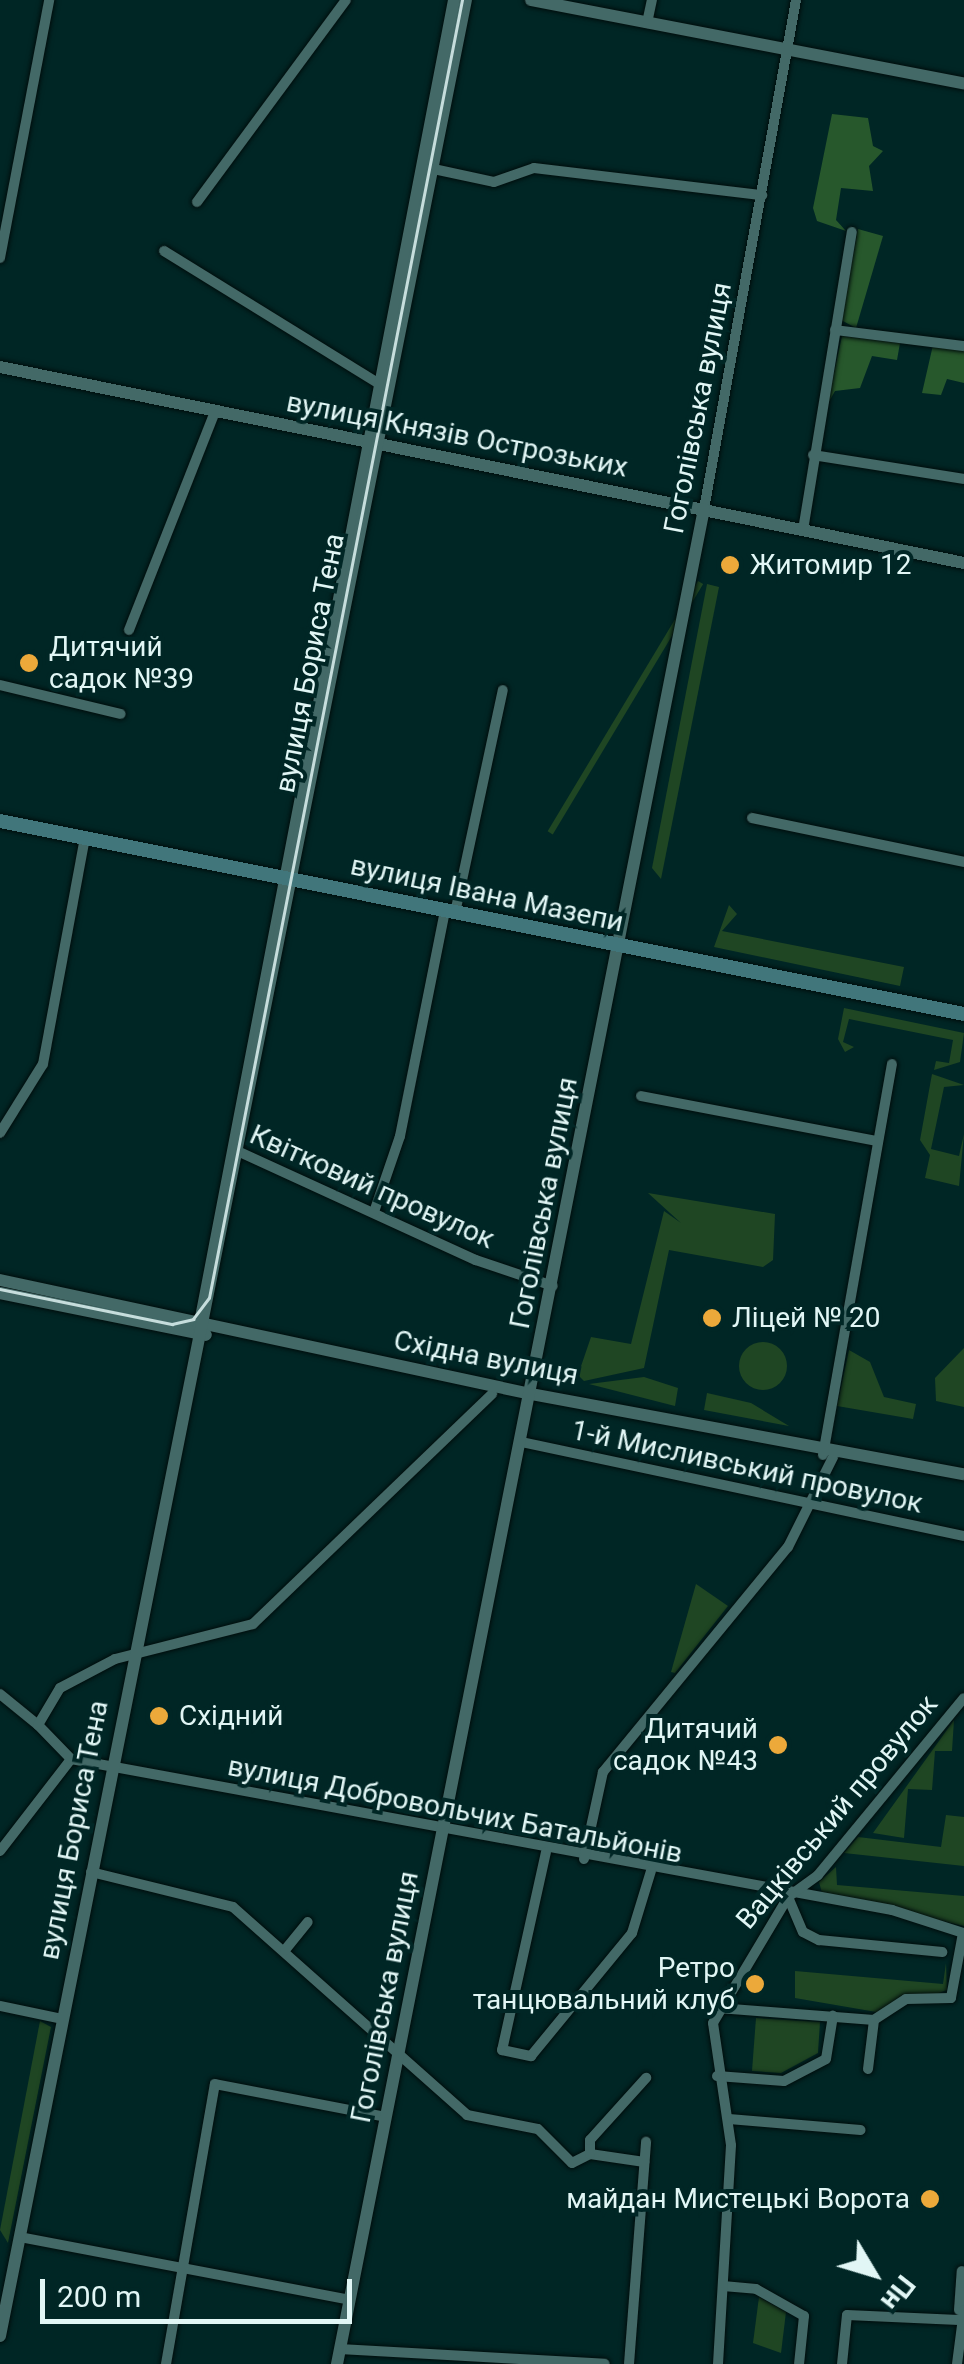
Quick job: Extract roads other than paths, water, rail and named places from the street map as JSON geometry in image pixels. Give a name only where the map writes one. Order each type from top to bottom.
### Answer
[{"type":"main road","name":"вулиця Івана Мазепи","points":[[0,821],[964,1014]]},
{"type":"street","points":[[0,258],[3,225],[50,0]]},
{"type":"street","points":[[197,202],[346,0]]},
{"type":"street","name":"вулиця Бориса Тена","points":[[0,2336],[427,168],[454,0]]},
{"type":"street","name":"вулиця Бориса Тена","points":[[372,444],[378,383],[466,0]]},
{"type":"street","points":[[531,0],[964,84]]},
{"type":"street","points":[[647,22],[652,0]]},
{"type":"street","name":"Гоголівська вулиця","points":[[337,2364],[620,947],[796,0]]},
{"type":"street","points":[[427,168],[494,182],[534,168],[762,195]]},
{"type":"street","points":[[803,530],[812,455],[852,232]]},
{"type":"street","points":[[164,251],[378,383]]},
{"type":"street","points":[[835,330],[964,346]]},
{"type":"street","name":"вулиця Князів Острозьких","points":[[0,368],[964,562]]},
{"type":"street","points":[[129,630],[215,412]]},
{"type":"street","points":[[812,455],[964,479]]},
{"type":"street","points":[[0,685],[121,714]]},
{"type":"street","points":[[374,1212],[400,1136],[503,690]]},
{"type":"street","points":[[752,818],[964,862]]},
{"type":"street","points":[[0,1133],[43,1064],[85,838]]},
{"type":"street","points":[[584,1859],[603,1772],[816,1504],[892,1064]]},
{"type":"street","points":[[641,1096],[878,1141]]},
{"type":"street","name":"Квітковий провулок","points":[[235,1150],[553,1286]]},
{"type":"street","name":"Східна вулиця","points":[[0,1280],[492,1394],[530,1398]]},
{"type":"street","name":"Східна вулиця","points":[[0,1293],[201,1327],[530,1398],[964,1478]]},
{"type":"street","points":[[38,1724],[60,1688],[135,1652],[253,1624],[492,1394]]},
{"type":"street","name":"1-й Мисливський провулок","points":[[521,1442],[964,1536]]},
{"type":"street","points":[[0,1694],[38,1724],[72,1759],[0,1851]]},
{"type":"street","name":"Вацківський провулок","points":[[718,2364],[729,2119],[711,2034],[718,2008],[788,1897],[818,1874],[964,1698]]},
{"type":"street","name":"вулиця Добровольчих Батальйонів","points":[[72,1759],[788,1897],[892,1910],[963,1933],[951,1998],[906,1999],[874,2020]]},
{"type":"street","points":[[546,1852],[502,2050],[531,2056],[632,1933],[651,1871]]},
{"type":"street","points":[[91,1872],[232,1907],[467,2115],[538,2130],[572,2162],[590,2154],[644,2162]]},
{"type":"street","points":[[788,1897],[803,1932],[819,1940],[942,1952]]},
{"type":"street","points":[[284,1950],[308,1922]]},
{"type":"street","points":[[0,2006],[62,2019]]},
{"type":"street","points":[[718,2008],[874,2020],[868,2070]]},
{"type":"street","points":[[717,2076],[784,2082],[826,2059],[833,2016]]},
{"type":"street","points":[[590,2154],[590,2140],[646,2078]]},
{"type":"street","points":[[166,2364],[186,2268],[215,2084],[386,2117]]},
{"type":"street","points":[[729,2119],[861,2130]]},
{"type":"street","points":[[629,2364],[646,2142]]},
{"type":"street","points":[[20,2237],[349,2300]]},
{"type":"street","points":[[957,2364],[962,2271]]},
{"type":"street","points":[[723,2286],[756,2289],[804,2316],[799,2364]]},
{"type":"street","points":[[842,2364],[846,2315],[960,2313]]},
{"type":"street","points":[[340,2348],[422,2359],[606,2364]]},
{"type":"tram line","points":[[0,1289],[172,1324],[193,1319],[209,1298],[462,0]]},
{"type":"place","name":"Житомир 12","points":[[730,565]]},
{"type":"place","name":"Дитячий садок №39","points":[[29,663]]},
{"type":"place","name":"Ліцей № 20","points":[[712,1318]]},
{"type":"place","name":"Східний","points":[[159,1716]]},
{"type":"place","name":"Дитячий садок №43","points":[[778,1745]]},
{"type":"place","name":"Ретро танцювальний клуб","points":[[755,1984]]},
{"type":"place","name":"майдан Мистецькі Ворота","points":[[930,2199]]}]
